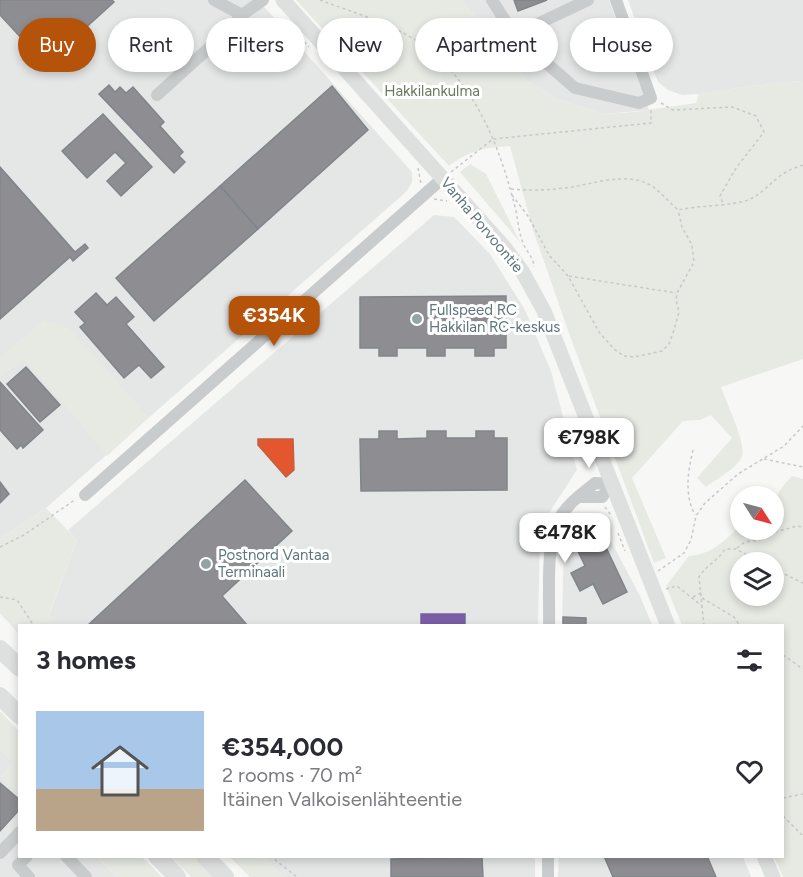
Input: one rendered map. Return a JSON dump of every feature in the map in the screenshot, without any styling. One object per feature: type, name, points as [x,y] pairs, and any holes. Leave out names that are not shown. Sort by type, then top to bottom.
[{"type":"highway","points":[[0,649],[18,666]]},
{"type":"highway","points":[[0,696],[18,714]]},
{"type":"highway","points":[[159,858],[177,877]]},
{"type":"highway","points":[[207,858],[225,877]]},
{"type":"main road","name":"Vanha Porvoontie","points":[[283,0],[505,248],[522,271],[544,311],[667,624]]},
{"type":"main road","points":[[765,858],[772,877]]},
{"type":"street","points":[[214,0],[242,15]]},
{"type":"street","points":[[157,94],[230,29],[242,15],[263,0]]},
{"type":"street","points":[[492,0],[503,18]]},
{"type":"street","points":[[550,18],[588,0]]},
{"type":"street","points":[[557,72],[575,88],[639,103],[651,98],[615,0]]},
{"type":"street","points":[[85,495],[443,178]]},
{"type":"street","points":[[549,624],[550,552],[559,518],[580,497],[602,497],[611,484]]},
{"type":"street","points":[[0,853],[18,834]]},
{"type":"street","points":[[25,858],[18,865],[29,877]]},
{"type":"street","points":[[67,858],[77,874]]},
{"type":"street","points":[[548,858],[548,877]]},
{"type":"path","points":[[320,0],[392,28],[424,45],[463,85],[493,139],[511,189],[523,242],[534,261],[534,267]]},
{"type":"path","points":[[305,43],[310,49]]},
{"type":"path","points":[[443,178],[493,139],[651,123],[651,98],[673,110],[732,107],[756,116],[764,132],[741,161],[720,195],[723,203]]},
{"type":"path","points":[[678,210],[698,205],[747,200],[759,195],[785,172],[803,165]]},
{"type":"path","points":[[418,167],[421,184],[427,192],[434,199],[450,202]]},
{"type":"path","points":[[511,189],[537,190],[592,182],[640,180],[652,186],[678,210],[682,226],[692,245],[694,262],[677,293],[676,300],[680,312],[669,344],[662,351],[634,357],[624,356],[614,349],[599,332],[568,276],[549,255],[528,216],[512,195]]},
{"type":"path","points":[[568,276],[677,293]]},
{"type":"path","points":[[648,577],[674,562],[684,553],[691,540],[696,516],[720,488],[738,474],[784,446],[803,426]]},
{"type":"path","points":[[693,450],[687,490],[696,516]]},
{"type":"path","points":[[763,459],[803,467]]},
{"type":"path","points":[[0,547],[24,535],[67,504],[85,495]]},
{"type":"path","points":[[736,549],[745,542],[759,540],[772,533],[797,526],[803,527]]},
{"type":"path","points":[[704,624],[699,577],[720,558],[725,549],[736,549],[742,552]]},
{"type":"path","points":[[784,574],[803,583]]},
{"type":"path","points":[[655,594],[677,586],[703,606]]},
{"type":"path","points":[[692,597],[701,593]]},
{"type":"path","points":[[0,597],[17,600],[33,624]]},
{"type":"path","points":[[702,598],[734,616],[739,624]]},
{"type":"path","points":[[784,656],[803,669]]},
{"type":"path","points":[[784,798],[803,794]]},
{"type":"path","points":[[784,817],[803,836]]},
{"type":"path","points":[[273,858],[297,877]]},
{"type":"shaded area","points":[[0,0],[258,0],[274,18],[206,18],[206,72],[305,72],[305,52],[317,66],[317,72],[322,72],[412,172],[412,182],[407,191],[46,508],[0,539]]},
{"type":"shaded area","points":[[460,0],[609,0],[616,18],[570,18],[570,72],[635,72],[649,110],[603,114],[556,99],[526,80],[521,72],[558,72],[558,18],[477,18]]},
{"type":"shaded area","points":[[628,0],[803,0],[803,81],[699,94],[682,95],[668,90],[658,82],[654,72],[673,72],[673,18],[635,18]]},
{"type":"shaded area","points":[[434,215],[454,217],[490,254],[525,310],[551,371],[577,470],[543,522],[540,534],[538,624],[55,624],[49,615],[77,540],[68,530]]},
{"type":"shaded area","points":[[589,519],[598,522],[605,530],[640,596],[652,624],[562,624],[564,539],[580,521]]},
{"type":"shaded area","points":[[0,750],[14,762],[1,776],[18,793],[18,858],[98,858],[117,877],[0,877]]},
{"type":"shaded area","points":[[263,858],[535,858],[535,877],[284,877]]},
{"type":"shaded area","points":[[559,858],[743,858],[751,877],[558,877]]},
{"type":"green space","name":"Hakkilankulma","points":[[296,0],[460,0],[477,18],[415,18],[415,72],[521,72],[526,80],[556,99],[603,114],[696,103],[699,94],[803,81],[803,359],[721,387],[741,441],[742,456],[732,469],[721,477],[706,487],[697,478],[732,438],[711,415],[700,420],[683,421],[632,478],[666,558],[654,563],[533,230],[510,146],[478,151],[449,166],[362,72],[403,72],[403,18],[317,18],[317,23]]},
{"type":"green space","points":[[470,164],[486,174],[520,242],[460,172]]},
{"type":"green space","points":[[44,320],[70,329],[149,417],[107,456],[24,360],[0,377],[0,357]]},
{"type":"green space","points":[[792,476],[803,479],[803,877],[783,877],[774,858],[784,858],[784,624],[682,624],[666,586],[689,556],[712,550],[730,535],[730,540],[784,540],[784,486]]},
{"type":"green space","points":[[46,508],[77,540],[49,614],[55,624],[18,624],[18,633],[0,613],[0,539]]},
{"type":"green space","points":[[0,711],[18,730],[18,793],[1,776],[14,762],[0,750]]},
{"type":"green space","points":[[98,858],[143,858],[162,877],[117,877]]},
{"type":"green space","points":[[172,858],[198,858],[217,877],[191,877]]},
{"type":"green space","points":[[231,858],[263,858],[284,877],[250,877]]},
{"type":"building: Shops","points":[[258,439],[293,439],[294,470],[286,477],[258,445]]},
{"type":"building: Offices","points":[[421,614],[465,614],[465,624],[421,624]]},
{"type":"building: Industry","points":[[0,0],[112,0],[114,2],[96,18],[18,18],[18,35],[0,15]]},
{"type":"building: Industry","points":[[514,0],[547,0],[518,11]]},
{"type":"building: Industry","points":[[109,85],[115,92],[120,87],[126,93],[133,87],[164,122],[160,126],[183,152],[179,156],[185,162],[174,173],[99,94]]},
{"type":"building: Industry","points":[[332,86],[368,130],[258,229],[220,186]]},
{"type":"building: Industry","points":[[103,114],[152,167],[121,196],[107,181],[126,163],[115,152],[87,178],[62,151]]},
{"type":"building: Industry","points":[[0,167],[75,252],[85,244],[88,248],[73,261],[70,257],[0,319]]},
{"type":"building: Industry","points":[[220,186],[258,229],[154,321],[116,278]]},
{"type":"building: Industry","points":[[96,293],[107,305],[116,297],[134,317],[126,324],[164,367],[151,378],[139,365],[124,378],[80,327],[85,323],[75,312]]},
{"type":"building: Industry","points":[[506,296],[506,348],[494,348],[494,356],[475,356],[475,348],[445,348],[445,356],[427,356],[427,348],[397,348],[397,356],[379,356],[379,348],[360,348],[360,297]]},
{"type":"building: Industry","points":[[26,367],[60,405],[40,422],[7,384]]},
{"type":"building: Industry","points":[[0,382],[43,430],[23,448],[21,445],[17,449],[0,430]]},
{"type":"building: Industry","points":[[379,431],[397,431],[397,439],[427,438],[427,431],[446,431],[446,438],[476,438],[476,431],[494,431],[494,438],[507,438],[507,490],[361,491],[360,439],[379,439]]},
{"type":"building: Industry","name":"Postnord Vantaa Terminaali","points":[[245,480],[292,531],[222,596],[246,624],[89,624]]},
{"type":"building: Industry","points":[[0,482],[9,494],[0,503]]},
{"type":"building: Industry","points":[[594,522],[627,592],[603,604],[593,584],[580,591],[571,573],[585,566],[570,534]]},
{"type":"building: Industry","points":[[563,617],[586,618],[586,624],[563,624]]},
{"type":"building: Industry","points":[[0,783],[18,798],[18,811],[0,831]]},
{"type":"building: Industry","points":[[482,858],[483,877],[391,877],[391,859]]},
{"type":"building: Industry","points":[[605,858],[708,858],[716,877],[613,877]]},
{"type":"place","name":"Fullspeed RC Hakkilan RC-keskus","points":[[417,319]]},
{"type":"place","name":"Postnord Vantaa Terminaali","points":[[206,564]]}]
